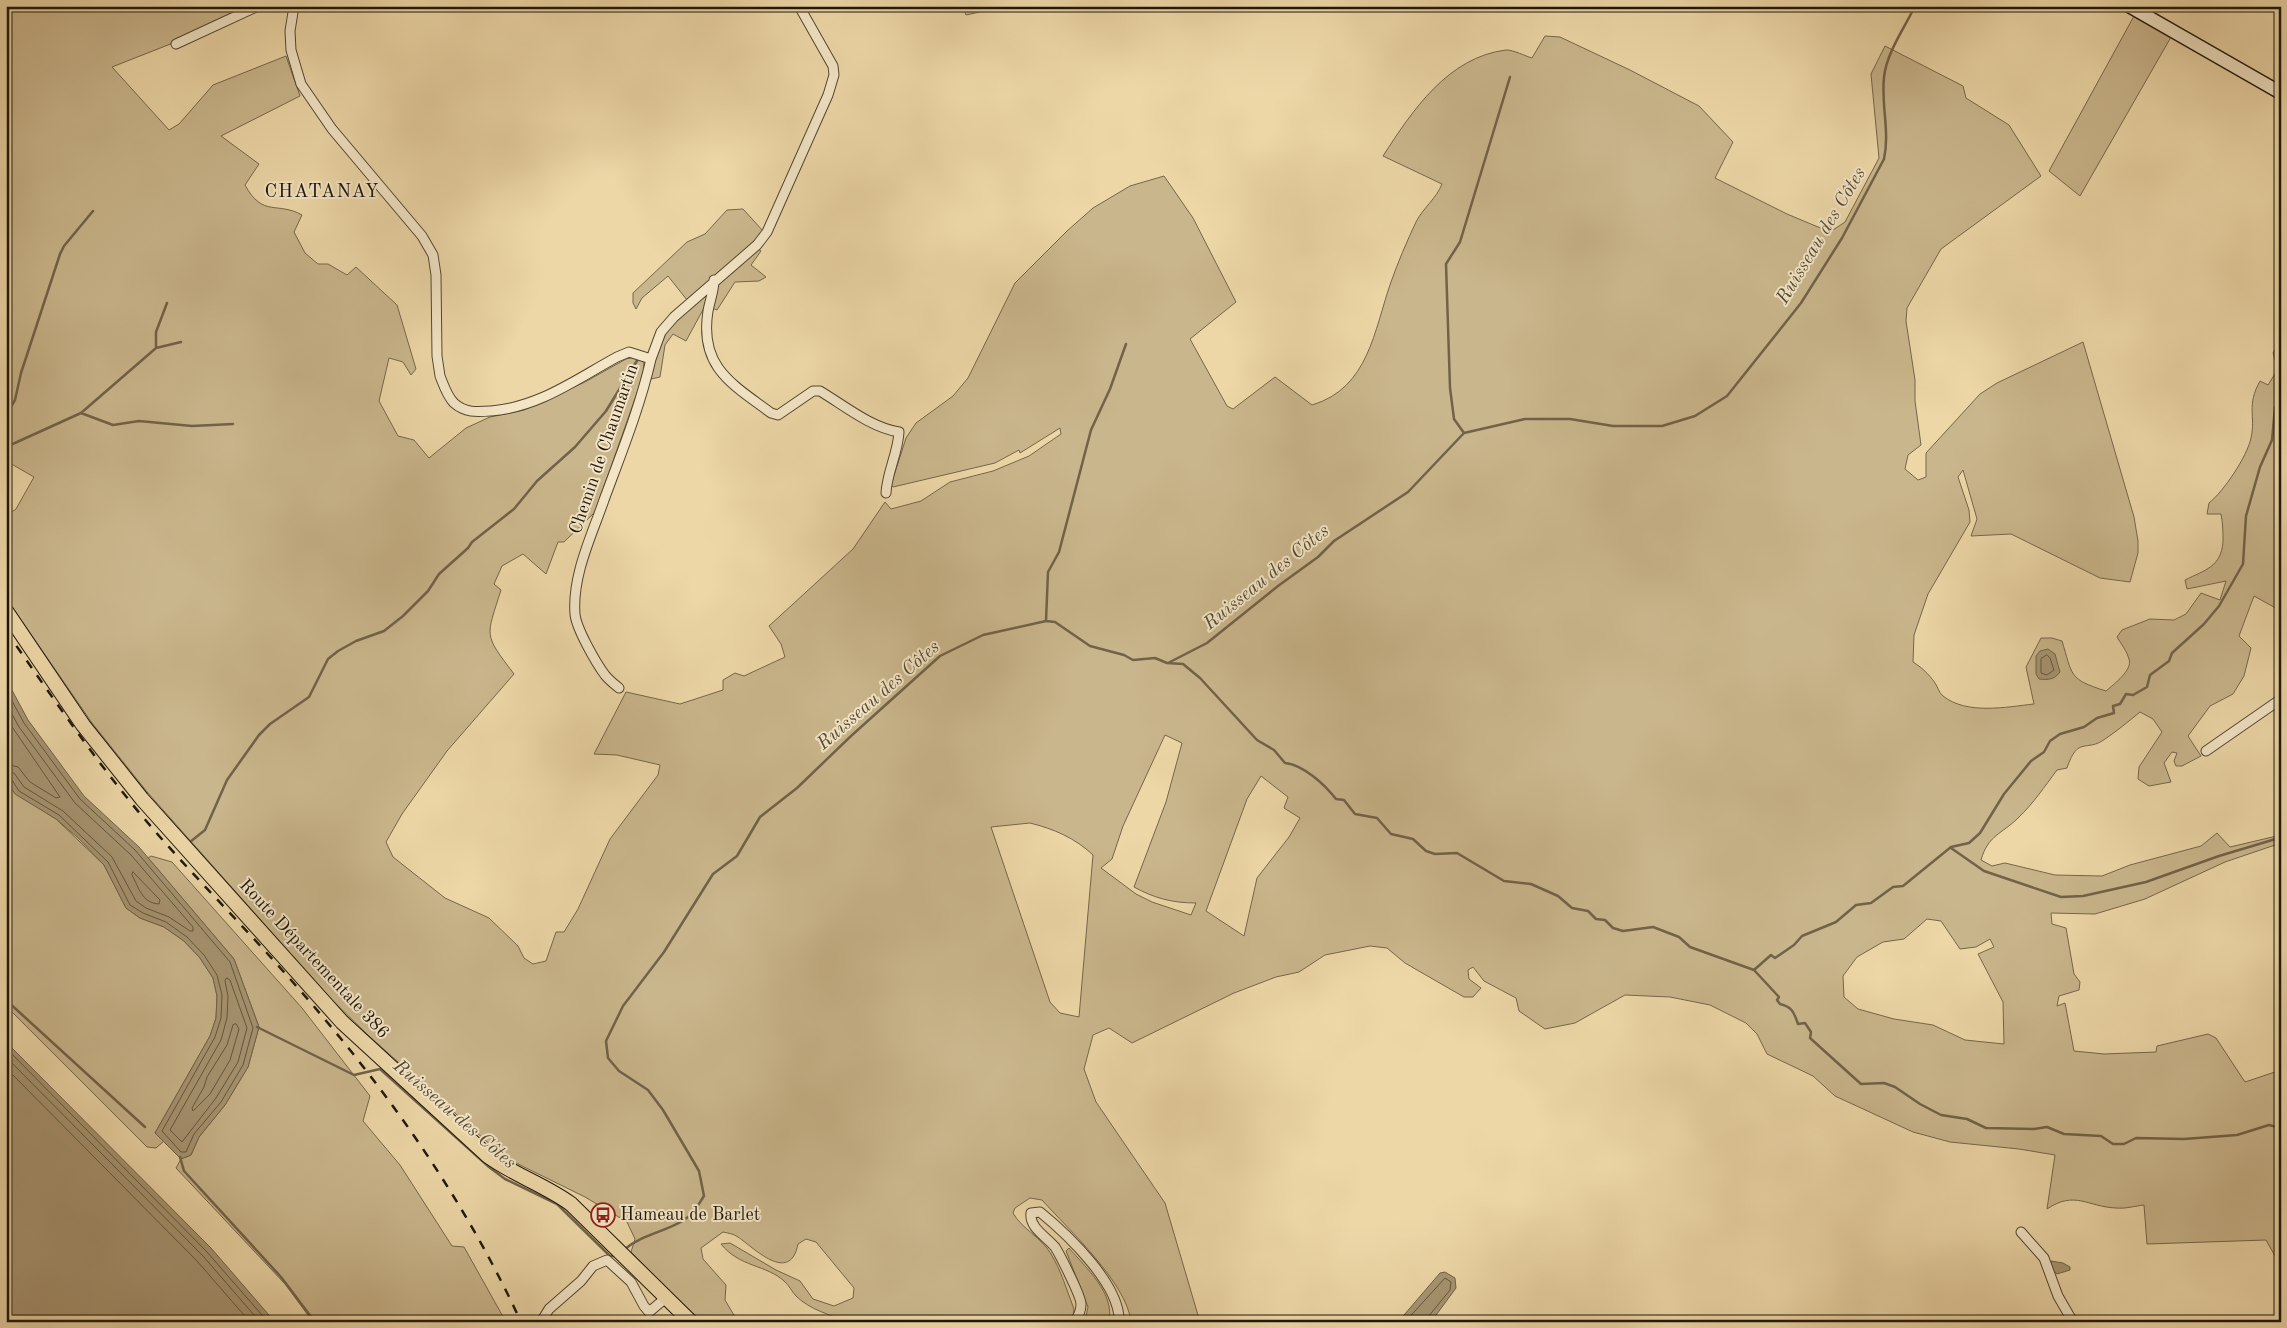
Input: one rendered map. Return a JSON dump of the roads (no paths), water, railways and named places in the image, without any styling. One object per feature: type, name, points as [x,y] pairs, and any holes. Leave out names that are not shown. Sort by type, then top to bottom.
[{"type":"main road","points":[[2129,6],[2281,93]]},
{"type":"main road","name":"Route Départementale 386","points":[[6,611],[83,725],[142,799],[342,1022],[488,1156],[505,1168],[557,1194],[571,1204],[691,1322]]},
{"type":"street","points":[[176,44],[258,6]]},
{"type":"street","name":"Chemin de Chaumartin","points":[[294,6],[290,31],[291,50],[301,84],[332,129],[422,236],[433,255],[439,369],[446,392],[455,404],[466,411],[477,412],[523,406],[552,394],[629,352],[651,359],[615,472],[578,576],[575,600],[575,616],[584,636],[603,673],[619,688]]},
{"type":"street","points":[[651,359],[661,332],[674,317],[714,280],[757,245],[767,232],[828,95],[834,75],[828,54],[799,6]]},
{"type":"street","points":[[714,280],[708,311],[708,336],[714,364],[725,378],[771,413],[778,415],[813,391],[820,391],[867,420],[887,430],[899,432],[898,446],[886,483],[886,493]]},
{"type":"street","points":[[2206,752],[2281,699]]},
{"type":"street","points":[[1074,1322],[1079,1316],[1081,1302],[1054,1247],[1034,1226],[1030,1218],[1031,1213],[1040,1212],[1061,1230],[1101,1274],[1120,1312],[1119,1322]]},
{"type":"street","points":[[2021,1232],[2044,1258],[2058,1296],[2073,1322]]},
{"type":"street","points":[[541,1322],[549,1309],[593,1266],[607,1260],[631,1282],[649,1312],[666,1297]]},
{"type":"water","points":[[2048,649],[2055,654],[2060,672],[2051,679],[2039,679],[2036,674],[2036,656],[2040,651]]},
{"type":"water","points":[[6,679],[28,720],[84,796],[139,847],[234,959],[259,1027],[248,1067],[225,1105],[199,1137],[191,1155],[181,1159],[155,1133],[210,1036],[216,1018],[217,996],[213,978],[200,958],[184,941],[164,927],[140,918],[126,908],[104,865],[77,837],[56,819],[15,794],[6,780]]},
{"type":"water","points":[[6,1042],[211,1248],[275,1322],[6,1322]]},
{"type":"water","points":[[2051,1261],[2063,1263],[2070,1267],[2070,1270],[2057,1274],[2051,1268]]},
{"type":"water","points":[[1445,1272],[1455,1278],[1456,1288],[1431,1322],[1398,1322],[1440,1273]]},
{"type":"waterway","name":"Ruisseau des Côtes","points":[[1168,663],[1207,643],[1278,586],[1318,557],[1334,541],[1408,492],[1464,433],[1525,419],[1570,419],[1613,426],[1662,426],[1695,416],[1727,396],[1801,303],[1842,238],[1884,159],[1886,149],[1884,77],[1892,50],[1915,6]]},
{"type":"waterway","points":[[1464,433],[1454,419],[1450,388],[1446,264],[1460,242],[1510,77]]},
{"type":"waterway","points":[[6,415],[15,400],[21,373],[60,254],[64,246],[93,211]]},
{"type":"waterway","points":[[156,347],[156,332],[167,303]]},
{"type":"waterway","points":[[81,413],[156,348],[181,342]]},
{"type":"waterway","points":[[1046,621],[1048,572],[1059,552],[1091,430],[1110,389],[1126,344]]},
{"type":"waterway","points":[[190,842],[205,830],[227,780],[259,735],[270,724],[309,697],[328,659],[356,641],[384,631],[403,616],[428,591],[439,574],[468,548],[472,542],[514,509],[537,481],[575,447],[606,411],[638,359]]},
{"type":"waterway","points":[[1754,970],[1771,955],[1775,958],[1794,945],[1802,936],[1836,922],[1856,905],[1871,903],[1893,887],[1903,886],[1951,847],[1969,843],[1980,833],[2004,794],[2031,761],[2044,752],[2050,741],[2060,734],[2084,727],[2097,718],[2114,713],[2113,706],[2120,704],[2126,694],[2133,695],[2147,687],[2150,675],[2169,661],[2172,653],[2204,624],[2219,606],[2243,564],[2246,516],[2260,467],[2272,440],[2275,407]]},
{"type":"waterway","points":[[6,447],[81,413],[113,425],[139,421],[192,426],[233,424]]},
{"type":"waterway","points":[[625,1249],[639,1240],[687,1218],[704,1196],[699,1171],[663,1110],[648,1090],[619,1071],[608,1058],[606,1041],[623,1006],[664,952],[713,874],[737,856],[760,817],[797,788],[851,736],[940,656],[983,635],[1046,621],[1055,622],[1090,646],[1124,655],[1133,660],[1155,658],[1167,663],[1183,664],[1200,678],[1257,740],[1274,750],[1285,763],[1314,776],[1336,799],[1344,800],[1355,814],[1377,818],[1391,834],[1413,839],[1426,851],[1435,854],[1457,853],[1504,881],[1531,884],[1558,896],[1572,908],[1588,911],[1596,919],[1605,920],[1613,928],[1623,931],[1653,927],[1679,937],[1690,947],[1754,970],[1779,997],[1777,1000],[1780,1004],[1792,1011],[1798,1024],[1805,1023],[1811,1032],[1810,1038],[1861,1084],[1884,1083],[1895,1087],[1920,1104],[1941,1115],[1967,1119],[1986,1128],[2034,1129],[2047,1127],[2064,1134],[2101,1136],[2113,1144],[2124,1144],[2136,1138],[2184,1139],[2237,1135],[2269,1125],[2281,1128]]},
{"type":"waterway","points":[[1951,848],[1984,871],[2061,897],[2083,896],[2146,882],[2219,856],[2279,838]]},
{"type":"waterway","points":[[6,1000],[145,1127]]},
{"type":"waterway","name":"Ruisseau des Côtes","points":[[257,1027],[354,1075],[380,1069],[489,1167],[505,1179],[557,1204],[610,1256],[617,1256]]},
{"type":"waterway","points":[[180,1157],[184,1171],[281,1277],[315,1322]]},
{"type":"railway","points":[[6,631],[89,748],[142,816],[325,1019],[389,1101],[419,1143],[474,1230],[521,1322]]},
{"type":"place","name":"Hameau de Barlet","points":[[603,1215]]},
{"type":"district","name":"CHATANAY","points":[[322,192]]}]
